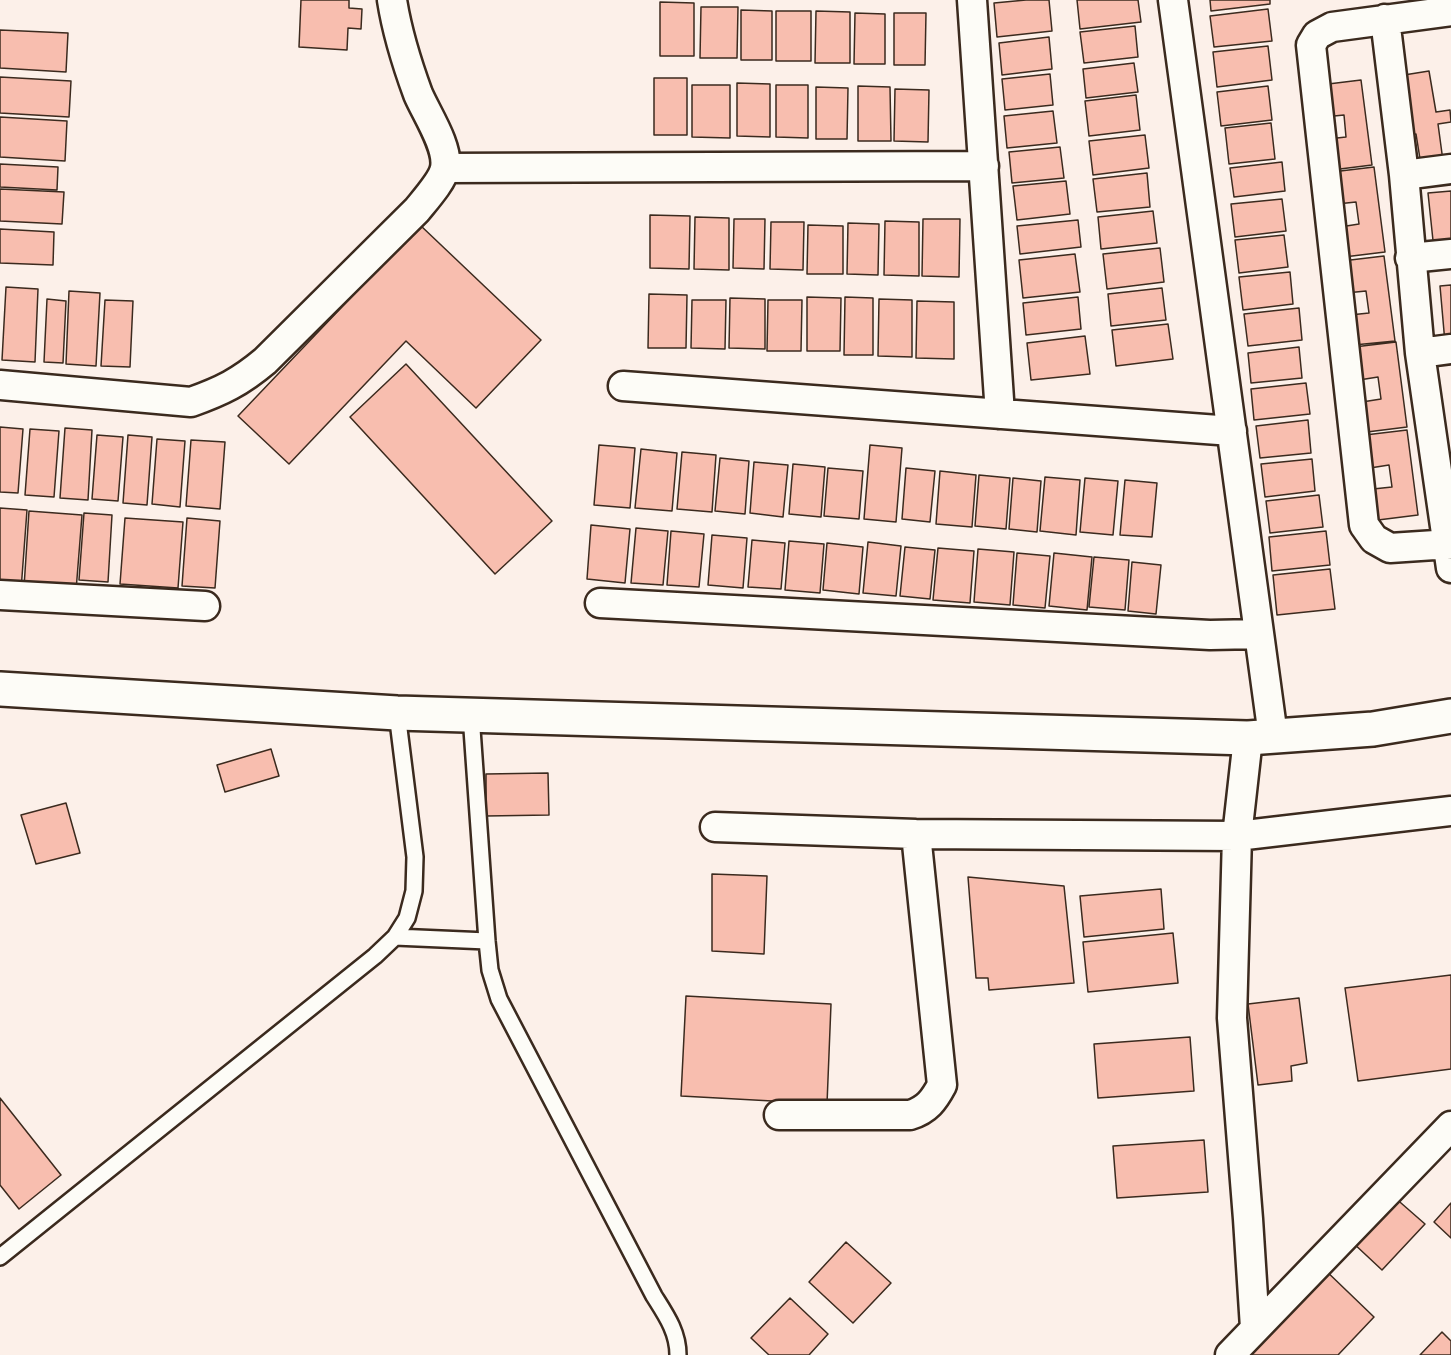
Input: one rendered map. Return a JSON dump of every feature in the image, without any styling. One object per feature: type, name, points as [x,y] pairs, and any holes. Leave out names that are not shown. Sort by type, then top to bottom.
[{"type":"street","points":[[0,385],[191,402],[215,394],[243,380],[265,361],[417,210],[433,190],[446,168],[444,153],[407,61],[392,0]]},
{"type":"street","points":[[972,0],[1000,414]]},
{"type":"street","points":[[1173,0],[1259,634],[1260,737],[1237,836],[1232,1018],[1255,1328]]},
{"type":"street","points":[[1384,19],[1404,175],[1420,353],[1442,443],[1450,552],[1390,548],[1374,539],[1365,525],[1311,45],[1317,35],[1332,27],[1384,19],[1451,11]]},
{"type":"street","points":[[446,168],[984,166]]},
{"type":"street","points":[[1404,175],[1451,169]]},
{"type":"street","points":[[1410,258],[1451,254]]},
{"type":"street","points":[[1420,353],[1451,349]]},
{"type":"street","points":[[622,386],[1232,432]]},
{"type":"street","points":[[0,595],[205,606]]},
{"type":"street","points":[[600,603],[1210,635],[1259,634]]},
{"type":"street","points":[[0,689],[397,713],[1260,737],[1372,729],[1451,716]]},
{"type":"street","points":[[715,827],[915,834],[1237,836],[1451,811]]},
{"type":"street","points":[[779,1115],[910,1115],[922,1111],[934,1099],[942,1085],[915,834]]},
{"type":"street","points":[[1230,1355],[1451,1126]]},
{"type":"lane","points":[[0,1257],[395,938],[407,918],[414,891],[415,858],[397,713]]},
{"type":"lane","points":[[471,715],[487,941],[490,970],[499,999],[672,1325],[678,1342],[678,1355]]},
{"type":"lane","points":[[395,938],[487,941]]},
{"type":"building","points":[[301,0],[349,0],[349,8],[362,9],[361,29],[348,28],[347,50],[299,47]]},
{"type":"building","points":[[1049,0],[1052,31],[997,37],[994,3]]},
{"type":"building","points":[[1077,0],[1138,0],[1141,22],[1080,29]]},
{"type":"building","points":[[1210,0],[1270,0],[1270,4],[1211,11]]},
{"type":"building","points":[[660,2],[694,3],[694,56],[660,56]]},
{"type":"building","points":[[701,7],[738,7],[737,58],[700,58]]},
{"type":"building","points":[[1268,9],[1272,41],[1214,47],[1210,16]]},
{"type":"building","points":[[741,10],[772,11],[772,60],[741,60]]},
{"type":"building","points":[[776,11],[811,11],[811,61],[776,61]]},
{"type":"building","points":[[816,11],[850,12],[850,63],[815,63]]},
{"type":"building","points":[[855,13],[885,14],[885,64],[854,64]]},
{"type":"building","points":[[894,13],[926,13],[925,65],[894,65]]},
{"type":"building","points":[[1135,26],[1138,57],[1084,63],[1080,32]]},
{"type":"building","points":[[0,30],[68,33],[66,72],[0,68]]},
{"type":"building","points":[[1049,37],[1052,69],[1002,75],[999,43]]},
{"type":"building","points":[[1268,46],[1272,80],[1217,87],[1213,52]]},
{"type":"building","points":[[1134,63],[1138,92],[1086,98],[1083,69]]},
{"type":"building","points":[[1429,71],[1436,112],[1450,110],[1451,122],[1438,124],[1443,161],[1421,165],[1416,134],[1404,136],[1404,75]]},
{"type":"building","points":[[1050,74],[1053,105],[1005,110],[1002,79]]},
{"type":"building","points":[[0,77],[71,81],[69,117],[0,113]]},
{"type":"building","points":[[654,78],[687,78],[687,135],[654,135]]},
{"type":"building","points":[[1361,80],[1372,165],[1332,170],[1328,139],[1346,137],[1344,115],[1324,117],[1320,85]]},
{"type":"building","points":[[737,83],[770,84],[770,137],[737,136]]},
{"type":"building","points":[[692,85],[730,85],[730,138],[692,137]]},
{"type":"building","points":[[776,85],[808,85],[808,138],[776,137]]},
{"type":"building","points":[[858,86],[890,87],[891,141],[858,141]]},
{"type":"building","points":[[1268,86],[1272,120],[1221,126],[1217,92]]},
{"type":"building","points":[[816,87],[848,88],[847,139],[816,139]]},
{"type":"building","points":[[895,89],[929,90],[928,142],[894,141]]},
{"type":"building","points":[[1136,95],[1140,130],[1089,136],[1085,101]]},
{"type":"building","points":[[1053,111],[1057,143],[1007,148],[1004,116]]},
{"type":"building","points":[[0,117],[67,121],[65,161],[0,157]]},
{"type":"building","points":[[1271,123],[1275,159],[1229,164],[1225,128]]},
{"type":"building","points":[[1145,135],[1149,168],[1093,175],[1089,141]]},
{"type":"building","points":[[1060,147],[1064,178],[1012,183],[1009,152]]},
{"type":"building","points":[[1282,162],[1285,191],[1234,197],[1230,168]]},
{"type":"building","points":[[0,164],[58,167],[57,190],[0,187]]},
{"type":"building","points":[[1374,167],[1385,252],[1344,257],[1340,227],[1359,224],[1356,202],[1337,204],[1332,172]]},
{"type":"building","points":[[1147,173],[1150,207],[1097,212],[1093,179]]},
{"type":"building","points":[[1066,181],[1070,214],[1017,220],[1013,186]]},
{"type":"building","points":[[0,189],[64,192],[62,224],[0,221]]},
{"type":"building","points":[[1451,191],[1451,249],[1434,250],[1428,193]]},
{"type":"building","points":[[1282,199],[1286,231],[1235,237],[1231,204]]},
{"type":"building","points":[[1153,211],[1157,243],[1101,249],[1098,217]]},
{"type":"building","points":[[650,215],[690,216],[689,269],[650,268]]},
{"type":"building","points":[[695,217],[729,218],[729,270],[694,269]]},
{"type":"building","points":[[734,219],[765,219],[764,269],[733,268]]},
{"type":"building","points":[[923,219],[960,219],[959,277],[922,276]]},
{"type":"building","points":[[1078,220],[1081,247],[1020,254],[1017,226]]},
{"type":"building","points":[[885,221],[919,222],[919,276],[884,275]]},
{"type":"building","points":[[771,222],[804,222],[803,270],[770,269]]},
{"type":"building","points":[[848,223],[879,224],[878,275],[847,274]]},
{"type":"building","points":[[420,225],[541,340],[476,408],[406,341],[289,464],[238,416]]},
{"type":"building","points":[[808,225],[843,226],[843,274],[807,274]]},
{"type":"building","points":[[0,229],[54,232],[53,265],[0,263]]},
{"type":"building","points":[[1284,235],[1288,267],[1239,273],[1235,240]]},
{"type":"building","points":[[1160,248],[1164,282],[1107,289],[1103,254]]},
{"type":"building","points":[[1075,254],[1080,292],[1023,298],[1019,260]]},
{"type":"building","points":[[1384,256],[1395,341],[1354,345],[1350,315],[1369,313],[1366,291],[1346,293],[1342,261]]},
{"type":"building","points":[[1290,272],[1293,304],[1243,310],[1239,277]]},
{"type":"building","points":[[1451,285],[1451,343],[1445,343],[1440,286]]},
{"type":"building","points":[[6,287],[38,289],[35,362],[2,360]]},
{"type":"building","points":[[1162,288],[1166,320],[1111,326],[1108,294]]},
{"type":"building","points":[[69,291],[100,293],[96,366],[66,364]]},
{"type":"building","points":[[649,294],[687,295],[686,348],[648,348]]},
{"type":"building","points":[[807,297],[841,298],[840,351],[807,351]]},
{"type":"building","points":[[845,297],[873,298],[873,355],[844,355]]},
{"type":"building","points":[[1078,297],[1081,329],[1026,335],[1023,303]]},
{"type":"building","points":[[730,298],[765,299],[765,349],[729,348]]},
{"type":"building","points":[[47,299],[66,301],[63,363],[44,362]]},
{"type":"building","points":[[879,299],[912,300],[912,357],[878,356]]},
{"type":"building","points":[[105,300],[133,301],[130,367],[101,366]]},
{"type":"building","points":[[692,300],[726,300],[725,349],[691,348]]},
{"type":"building","points":[[768,300],[802,300],[801,351],[767,351]]},
{"type":"building","points":[[917,301],[954,302],[954,359],[916,358]]},
{"type":"building","points":[[1299,308],[1302,340],[1248,346],[1244,314]]},
{"type":"building","points":[[1168,324],[1173,359],[1116,366],[1112,330]]},
{"type":"building","points":[[1085,336],[1090,374],[1031,380],[1027,343]]},
{"type":"building","points":[[1396,342],[1407,427],[1367,432],[1362,402],[1381,399],[1378,377],[1359,380],[1354,347]]},
{"type":"building","points":[[1299,347],[1302,378],[1251,383],[1248,353]]},
{"type":"building","points":[[406,364],[552,521],[495,574],[350,417]]},
{"type":"building","points":[[1306,383],[1310,414],[1254,420],[1251,389]]},
{"type":"building","points":[[1308,420],[1311,453],[1260,458],[1256,426]]},
{"type":"building","points":[[0,427],[23,429],[18,493],[0,492]]},
{"type":"building","points":[[65,428],[92,430],[88,500],[60,498]]},
{"type":"building","points":[[30,429],[59,431],[54,497],[25,495]]},
{"type":"building","points":[[1407,430],[1418,515],[1378,520],[1373,489],[1392,487],[1389,465],[1370,468],[1365,435]]},
{"type":"building","points":[[97,435],[123,437],[118,501],[92,499]]},
{"type":"building","points":[[128,435],[152,437],[147,505],[123,503]]},
{"type":"building","points":[[157,439],[185,441],[180,507],[152,504]]},
{"type":"building","points":[[191,440],[225,442],[220,509],[186,506]]},
{"type":"building","points":[[599,445],[635,448],[630,508],[594,505]]},
{"type":"building","points":[[870,445],[902,448],[896,522],[864,519]]},
{"type":"building","points":[[641,449],[677,453],[672,511],[635,508]]},
{"type":"building","points":[[682,452],[716,455],[712,512],[677,509]]},
{"type":"building","points":[[720,458],[749,461],[745,514],[715,511]]},
{"type":"building","points":[[1312,459],[1315,491],[1265,497],[1261,464]]},
{"type":"building","points":[[754,462],[788,465],[783,517],[750,513]]},
{"type":"building","points":[[793,464],[825,467],[821,517],[789,514]]},
{"type":"building","points":[[828,468],[863,471],[859,519],[824,516]]},
{"type":"building","points":[[906,468],[935,471],[930,522],[902,519]]},
{"type":"building","points":[[940,471],[976,475],[972,527],[936,524]]},
{"type":"building","points":[[979,475],[1010,478],[1006,529],[975,526]]},
{"type":"building","points":[[1045,477],[1080,480],[1076,535],[1040,531]]},
{"type":"building","points":[[1013,478],[1041,481],[1037,532],[1009,529]]},
{"type":"building","points":[[1085,478],[1118,481],[1113,535],[1080,532]]},
{"type":"building","points":[[1125,480],[1157,483],[1152,537],[1120,535]]},
{"type":"building","points":[[1319,495],[1323,527],[1270,533],[1266,501]]},
{"type":"building","points":[[0,508],[27,510],[21,590],[0,589]]},
{"type":"building","points":[[29,511],[82,515],[76,591],[24,587]]},
{"type":"building","points":[[84,513],[112,515],[108,582],[79,580]]},
{"type":"building","points":[[125,518],[183,522],[178,588],[120,584]]},
{"type":"building","points":[[187,518],[220,521],[215,588],[182,586]]},
{"type":"building","points":[[591,525],[630,529],[625,583],[587,579]]},
{"type":"building","points":[[636,528],[668,531],[663,585],[631,583]]},
{"type":"building","points":[[671,531],[704,534],[699,587],[667,585]]},
{"type":"building","points":[[1326,531],[1330,565],[1272,571],[1269,537]]},
{"type":"building","points":[[712,535],[747,538],[743,588],[708,585]]},
{"type":"building","points":[[752,540],[785,543],[781,589],[748,587]]},
{"type":"building","points":[[789,541],[824,544],[820,593],[785,590]]},
{"type":"building","points":[[868,542],[901,546],[896,596],[863,593]]},
{"type":"building","points":[[827,543],[863,547],[859,594],[823,590]]},
{"type":"building","points":[[905,547],[935,550],[930,599],[900,596]]},
{"type":"building","points":[[938,548],[974,551],[970,603],[933,600]]},
{"type":"building","points":[[978,549],[1014,552],[1010,605],[974,602]]},
{"type":"building","points":[[1017,553],[1050,556],[1045,608],[1013,605]]},
{"type":"building","points":[[1054,553],[1092,557],[1087,610],[1049,606]]},
{"type":"building","points":[[1094,557],[1129,560],[1125,610],[1089,607]]},
{"type":"building","points":[[1132,562],[1161,565],[1156,614],[1128,611]]},
{"type":"building","points":[[1330,569],[1335,609],[1277,615],[1273,575]]},
{"type":"building","points":[[271,749],[279,776],[225,792],[217,765]]},
{"type":"building","points":[[548,773],[549,815],[486,816],[486,774]]},
{"type":"building","points":[[66,803],[80,853],[36,864],[21,815]]},
{"type":"building","points":[[712,874],[767,876],[764,954],[712,951]]},
{"type":"building","points":[[968,877],[1064,886],[1074,983],[989,990],[988,978],[976,978]]},
{"type":"building","points":[[1161,889],[1164,929],[1084,937],[1080,896]]},
{"type":"building","points":[[1173,933],[1178,983],[1088,992],[1083,942]]},
{"type":"building","points":[[1451,975],[1451,1069],[1358,1081],[1345,988]]},
{"type":"building","points":[[686,996],[831,1004],[827,1104],[681,1096]]},
{"type":"building","points":[[1299,998],[1307,1063],[1291,1066],[1292,1081],[1258,1085],[1248,1004]]},
{"type":"building","points":[[1190,1037],[1194,1091],[1098,1098],[1094,1044]]},
{"type":"building","points":[[0,1098],[61,1175],[19,1209],[0,1185]]},
{"type":"building","points":[[1204,1140],[1208,1192],[1117,1198],[1113,1146]]},
{"type":"building","points":[[1393,1196],[1425,1224],[1382,1270],[1351,1241]]},
{"type":"building","points":[[1451,1203],[1451,1238],[1434,1222]]},
{"type":"building","points":[[846,1242],[891,1283],[853,1323],[809,1282]]},
{"type":"building","points":[[1321,1266],[1374,1317],[1338,1355],[1238,1355]]},
{"type":"building","points":[[790,1298],[828,1334],[809,1355],[769,1355],[751,1338]]},
{"type":"building","points":[[1442,1332],[1451,1341],[1451,1355],[1420,1355]]}]
